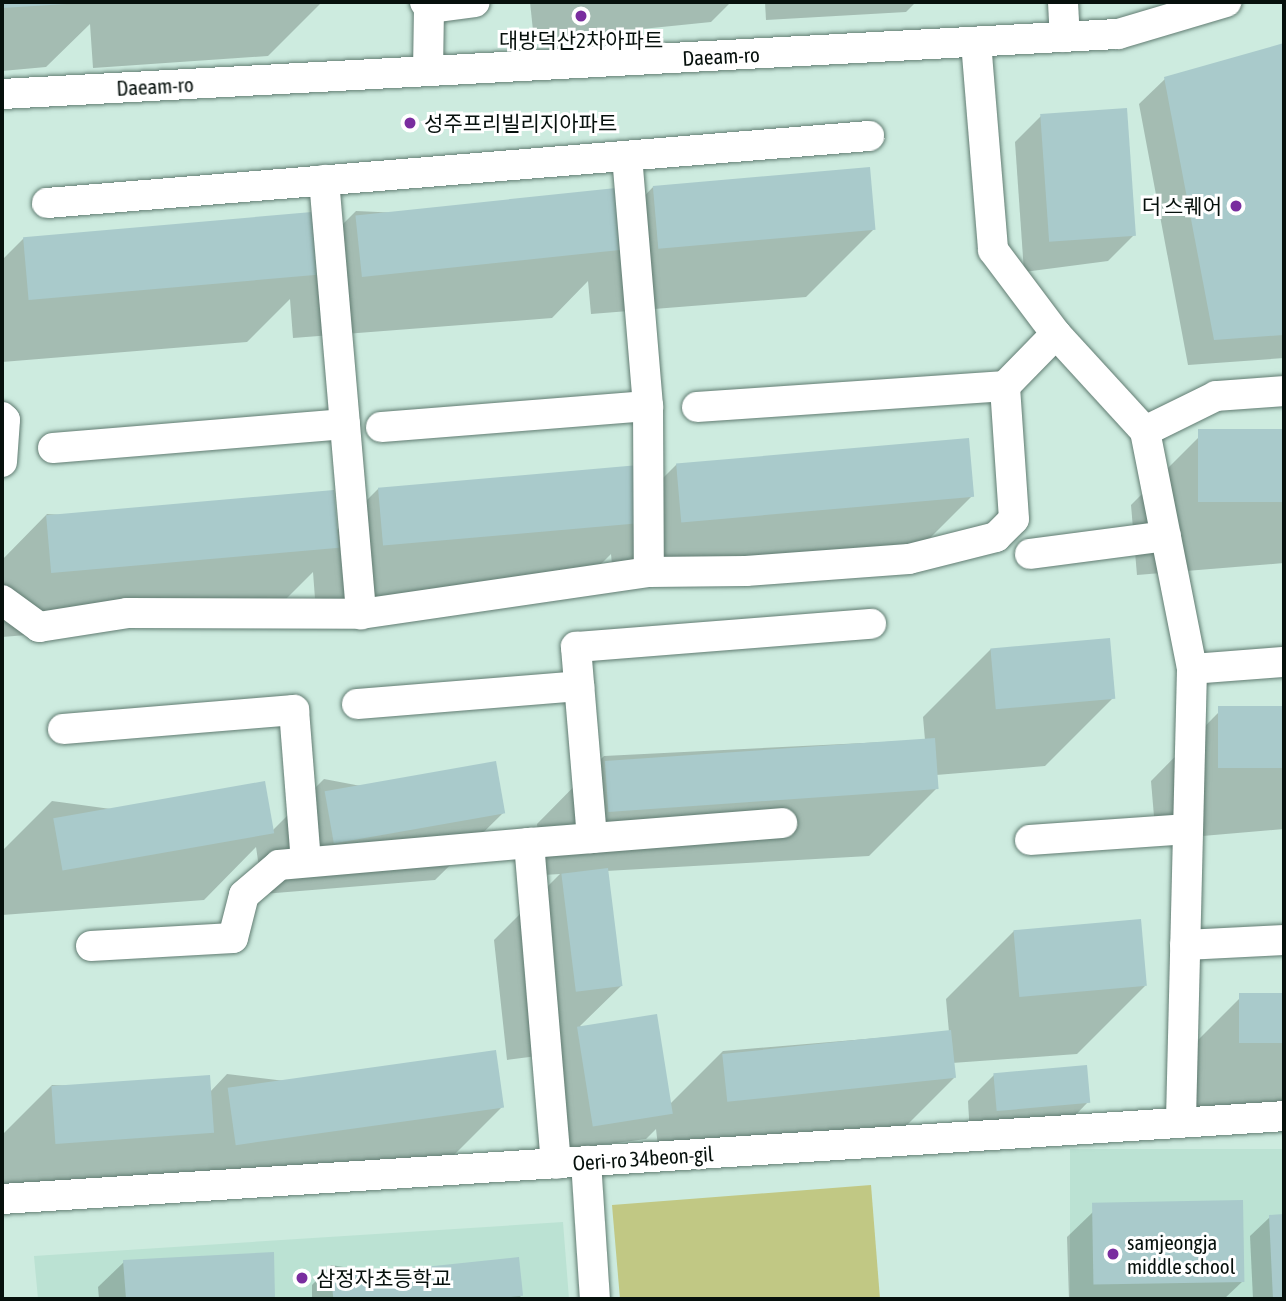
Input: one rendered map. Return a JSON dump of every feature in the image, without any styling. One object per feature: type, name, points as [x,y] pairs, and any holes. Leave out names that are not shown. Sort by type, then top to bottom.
[{"type":"street","points":[[428,71],[427,5],[475,2]]},
{"type":"street","points":[[1063,2],[1065,37]]},
{"type":"street","name":"Daeam-ro","points":[[2,94],[1118,34],[1226,2]]},
{"type":"street","points":[[976,42],[993,250],[1056,334],[1145,431],[1192,668],[1181,1123]]},
{"type":"street","points":[[47,203],[869,136]]},
{"type":"street","points":[[627,156],[648,405],[649,572]]},
{"type":"street","points":[[324,180],[361,614]]},
{"type":"street","points":[[697,407],[1005,386],[1056,334]]},
{"type":"street","points":[[2,600],[39,627],[127,613],[361,614],[649,572],[746,571],[909,559],[996,537],[1014,519],[1005,386]]},
{"type":"street","points":[[1145,431],[1216,396],[1284,391]]},
{"type":"street","points":[[381,427],[648,405]]},
{"type":"street","points":[[2,417],[5,420],[2,462]]},
{"type":"street","points":[[53,448],[345,424]]},
{"type":"street","points":[[1030,554],[1166,536]]},
{"type":"street","points":[[592,838],[576,647],[871,624]]},
{"type":"street","points":[[1192,668],[1284,662]]},
{"type":"street","points":[[357,704],[579,686]]},
{"type":"street","points":[[63,729],[294,710],[306,862]]},
{"type":"street","points":[[91,946],[233,938],[244,895],[279,865],[782,823]]},
{"type":"street","points":[[1030,840],[1188,829]]},
{"type":"street","points":[[529,844],[555,1164]]},
{"type":"street","points":[[1185,945],[1284,940]]},
{"type":"street","name":"Oeri-ro 34beon-gil","points":[[2,1199],[1284,1116]]},
{"type":"street","points":[[586,1161],[595,1299]]},
{"type":"shaded area","points":[[1070,1149],[1284,1149],[1284,1299],[1070,1299]]},
{"type":"shaded area","name":"삼정자초등학교","points":[[563,1222],[569,1299],[38,1299],[34,1256]]},
{"type":"green space","points":[[871,1185],[880,1299],[620,1299],[612,1205]]},
{"type":"building","points":[[2,2],[67,2],[67,4],[2,8]]},
{"type":"building","name":"더 스퀘어","points":[[1284,43],[1284,335],[1214,340],[1164,77]]},
{"type":"building","points":[[1127,108],[1136,236],[1049,242],[1040,114]]},
{"type":"building","points":[[870,167],[875,230],[658,249],[653,186]]},
{"type":"building","points":[[616,188],[622,250],[362,277],[355,215]]},
{"type":"building","points":[[312,212],[317,275],[29,300],[23,237]]},
{"type":"building","points":[[1198,429],[1284,429],[1284,502],[1198,502]]},
{"type":"building","points":[[969,438],[974,497],[681,522],[676,464]]},
{"type":"building","points":[[639,465],[644,523],[383,546],[378,488]]},
{"type":"building","points":[[334,490],[339,548],[51,573],[46,515]]},
{"type":"building","points":[[1110,638],[1115,699],[996,709],[990,648]]},
{"type":"building","points":[[1218,706],[1284,706],[1284,768],[1218,768]]},
{"type":"building","points":[[935,738],[939,789],[608,812],[605,761]]},
{"type":"building","points":[[496,761],[505,813],[334,843],[325,791]]},
{"type":"building","points":[[265,781],[274,833],[62,871],[53,818]]},
{"type":"building","points":[[608,868],[623,986],[576,992],[561,874]]},
{"type":"building","points":[[1141,919],[1147,986],[1019,997],[1013,930]]},
{"type":"building","points":[[1239,993],[1284,993],[1284,1043],[1239,1043]]},
{"type":"building","points":[[657,1014],[673,1114],[593,1126],[577,1027]]},
{"type":"building","points":[[951,1030],[956,1078],[727,1102],[722,1054]]},
{"type":"building","points":[[496,1050],[504,1107],[236,1145],[228,1088]]},
{"type":"building","points":[[1087,1065],[1090,1103],[997,1111],[993,1073]]},
{"type":"building","points":[[210,1075],[214,1133],[55,1144],[51,1086]]},
{"type":"building","points":[[1243,1200],[1244,1282],[1093,1285],[1092,1203]]},
{"type":"building","points":[[1284,1214],[1284,1299],[1273,1299],[1269,1215]]},
{"type":"building","points":[[274,1252],[275,1299],[126,1299],[123,1260]]},
{"type":"building","name":"삼정자초등학교","points":[[519,1257],[523,1296],[493,1299],[333,1299],[331,1277]]},
{"type":"place","name":"대방덕산2차아파트","points":[[581,16]]},
{"type":"place","name":"성주프리빌리지아파트","points":[[410,123]]},
{"type":"place","name":"더 스퀘어","points":[[1236,206]]},
{"type":"place","name":"samjeongja middle school","points":[[1113,1254]]},
{"type":"place","name":"삼정자초등학교","points":[[302,1278]]}]
